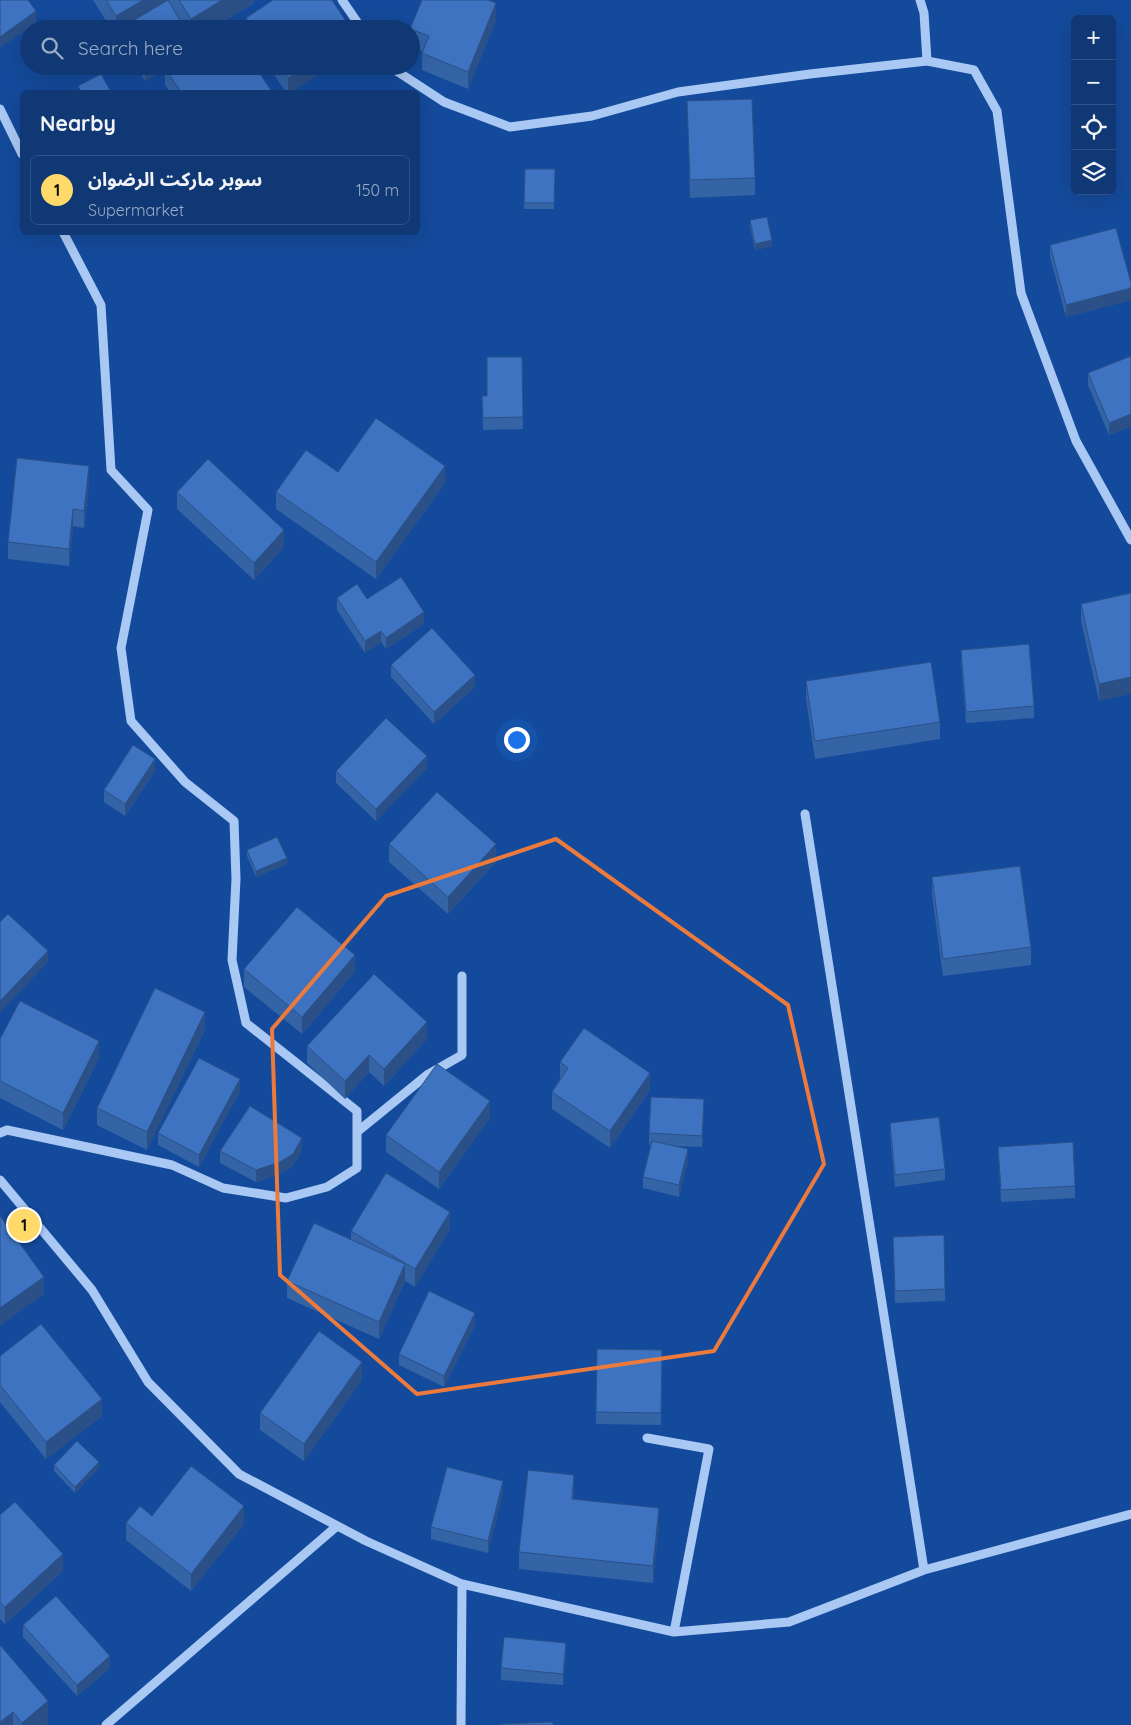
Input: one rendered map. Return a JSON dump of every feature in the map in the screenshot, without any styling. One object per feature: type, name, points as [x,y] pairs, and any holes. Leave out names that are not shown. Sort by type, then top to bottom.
[{"type":"street","points":[[342,0],[356,20]]},
{"type":"street","points":[[920,0],[924,13],[927,61]]},
{"type":"street","points":[[403,75],[444,102],[510,127],[592,116],[678,92],[810,74],[927,61],[974,70],[997,111],[1021,293],[1076,441],[1131,540]]},
{"type":"street","points":[[0,109],[20,150]]},
{"type":"street","points":[[0,1133],[7,1130],[172,1165],[223,1188],[286,1198],[327,1187],[357,1168],[357,1111],[246,1023],[232,960],[236,879],[234,821],[185,782],[131,721],[121,648],[148,510],[111,470],[101,305],[65,235]]},
{"type":"street","points":[[805,814],[924,1570]]},
{"type":"street","points":[[357,1132],[427,1075],[462,1056],[462,976]]},
{"type":"street","points":[[0,1180],[92,1290],[148,1382],[239,1474],[337,1526],[462,1584],[674,1632],[789,1622],[924,1570],[1131,1514]]},
{"type":"street","points":[[647,1438],[709,1449],[674,1632]]},
{"type":"street","points":[[106,1725],[337,1526]]},
{"type":"street","points":[[461,1725],[462,1584]]},
{"type":"highlighted area","points":[[556,839],[788,1005],[824,1164],[714,1351],[417,1394],[280,1275],[272,1029],[386,896]]},
{"type":"building","points":[[0,0],[28,0],[36,11],[24,20],[20,20],[20,23],[0,37]]},
{"type":"building","points":[[106,0],[143,0],[116,16]]},
{"type":"building","points":[[168,0],[180,20],[134,20]]},
{"type":"building","points":[[179,0],[222,0],[191,19]]},
{"type":"building","points":[[273,0],[332,0],[345,20],[247,20],[246,18]]},
{"type":"building","points":[[422,0],[488,0],[496,3],[468,72],[422,53],[429,36],[420,33],[420,20],[414,20]]},
{"type":"building","points":[[102,75],[110,90],[80,90],[78,86]]},
{"type":"building","points":[[170,75],[261,75],[271,90],[180,90]]},
{"type":"building","points":[[752,99],[755,178],[690,180],[687,101]]},
{"type":"building","points":[[525,169],[555,169],[554,203],[524,203]]},
{"type":"building","points":[[767,217],[772,240],[755,244],[750,220]]},
{"type":"building","points":[[1116,228],[1131,288],[1066,305],[1050,245]]},
{"type":"building","points":[[1131,356],[1131,414],[1109,423],[1088,373]]},
{"type":"building","points":[[487,357],[522,357],[523,417],[483,418],[482,396],[487,396]]},
{"type":"building","points":[[376,418],[445,466],[376,562],[276,492],[306,450],[338,472]]},
{"type":"building","points":[[17,458],[89,466],[84,511],[73,509],[69,549],[8,542]]},
{"type":"building","points":[[208,459],[284,530],[254,563],[177,492]]},
{"type":"building","points":[[401,577],[424,612],[386,638],[381,631],[365,641],[337,598],[357,584],[367,599]]},
{"type":"building","points":[[1131,593],[1131,677],[1099,684],[1081,604]]},
{"type":"building","points":[[432,628],[475,675],[434,712],[391,665]]},
{"type":"building","points":[[1029,644],[1034,706],[966,712],[961,650]]},
{"type":"building","points":[[931,662],[940,722],[815,741],[806,681]]},
{"type":"building","points":[[386,718],[427,756],[376,809],[336,771]]},
{"type":"building","points":[[133,745],[155,759],[125,804],[104,790]]},
{"type":"building","points":[[437,792],[496,844],[448,897],[389,844]]},
{"type":"building","points":[[277,837],[287,858],[256,871],[247,850]]},
{"type":"building","points":[[1020,866],[1031,947],[943,959],[932,877]]},
{"type":"building","points":[[297,907],[355,955],[302,1017],[244,969]]},
{"type":"building","points":[[8,914],[48,951],[0,1001],[0,922]]},
{"type":"building","points":[[374,974],[427,1022],[384,1069],[369,1055],[345,1081],[307,1046]]},
{"type":"building","points":[[155,988],[205,1012],[147,1132],[97,1108]]},
{"type":"building","points":[[20,1001],[99,1041],[63,1113],[0,1081],[0,1039]]},
{"type":"building","points":[[584,1028],[650,1073],[610,1131],[552,1092],[568,1068],[560,1062]]},
{"type":"building","points":[[199,1058],[240,1079],[199,1155],[158,1133]]},
{"type":"building","points":[[437,1064],[490,1101],[439,1172],[386,1135]]},
{"type":"building","points":[[651,1097],[704,1099],[702,1136],[649,1133]]},
{"type":"building","points":[[250,1106],[302,1138],[293,1154],[280,1162],[256,1170],[220,1151]]},
{"type":"building","points":[[939,1117],[945,1169],[895,1175],[890,1123]]},
{"type":"building","points":[[652,1141],[688,1149],[679,1185],[643,1177]]},
{"type":"building","points":[[1073,1142],[1075,1186],[1001,1190],[998,1147]]},
{"type":"building","points":[[386,1173],[450,1212],[415,1269],[351,1231]]},
{"type":"building","points":[[0,1216],[44,1277],[0,1308]]},
{"type":"building","points":[[314,1223],[405,1264],[379,1322],[287,1281]]},
{"type":"building","points":[[944,1235],[945,1289],[895,1291],[893,1237]]},
{"type":"building","points":[[429,1291],[475,1313],[444,1376],[399,1354]]},
{"type":"building","points":[[41,1324],[102,1399],[46,1442],[0,1385],[0,1356]]},
{"type":"building","points":[[319,1331],[362,1362],[304,1444],[260,1413]]},
{"type":"building","points":[[597,1349],[662,1350],[661,1413],[596,1412]]},
{"type":"building","points":[[77,1441],[99,1462],[75,1487],[54,1465]]},
{"type":"building","points":[[191,1466],[244,1506],[191,1574],[126,1523],[140,1506],[152,1516]]},
{"type":"building","points":[[447,1467],[503,1481],[488,1541],[431,1527]]},
{"type":"building","points":[[528,1470],[574,1475],[572,1499],[659,1508],[653,1566],[519,1552]]},
{"type":"building","points":[[15,1502],[63,1554],[5,1607],[0,1602],[0,1515]]},
{"type":"building","points":[[56,1596],[110,1656],[77,1685],[23,1625]]},
{"type":"building","points":[[504,1637],[566,1643],[563,1674],[501,1668]]},
{"type":"building","points":[[0,1645],[48,1701],[22,1723],[13,1712],[0,1722]]},
{"type":"building","points":[[553,1722],[553,1725],[501,1725],[501,1724]]},
{"type":"place","name":"سوبر ماركت الرضوان","points":[[24,1225]]}]
